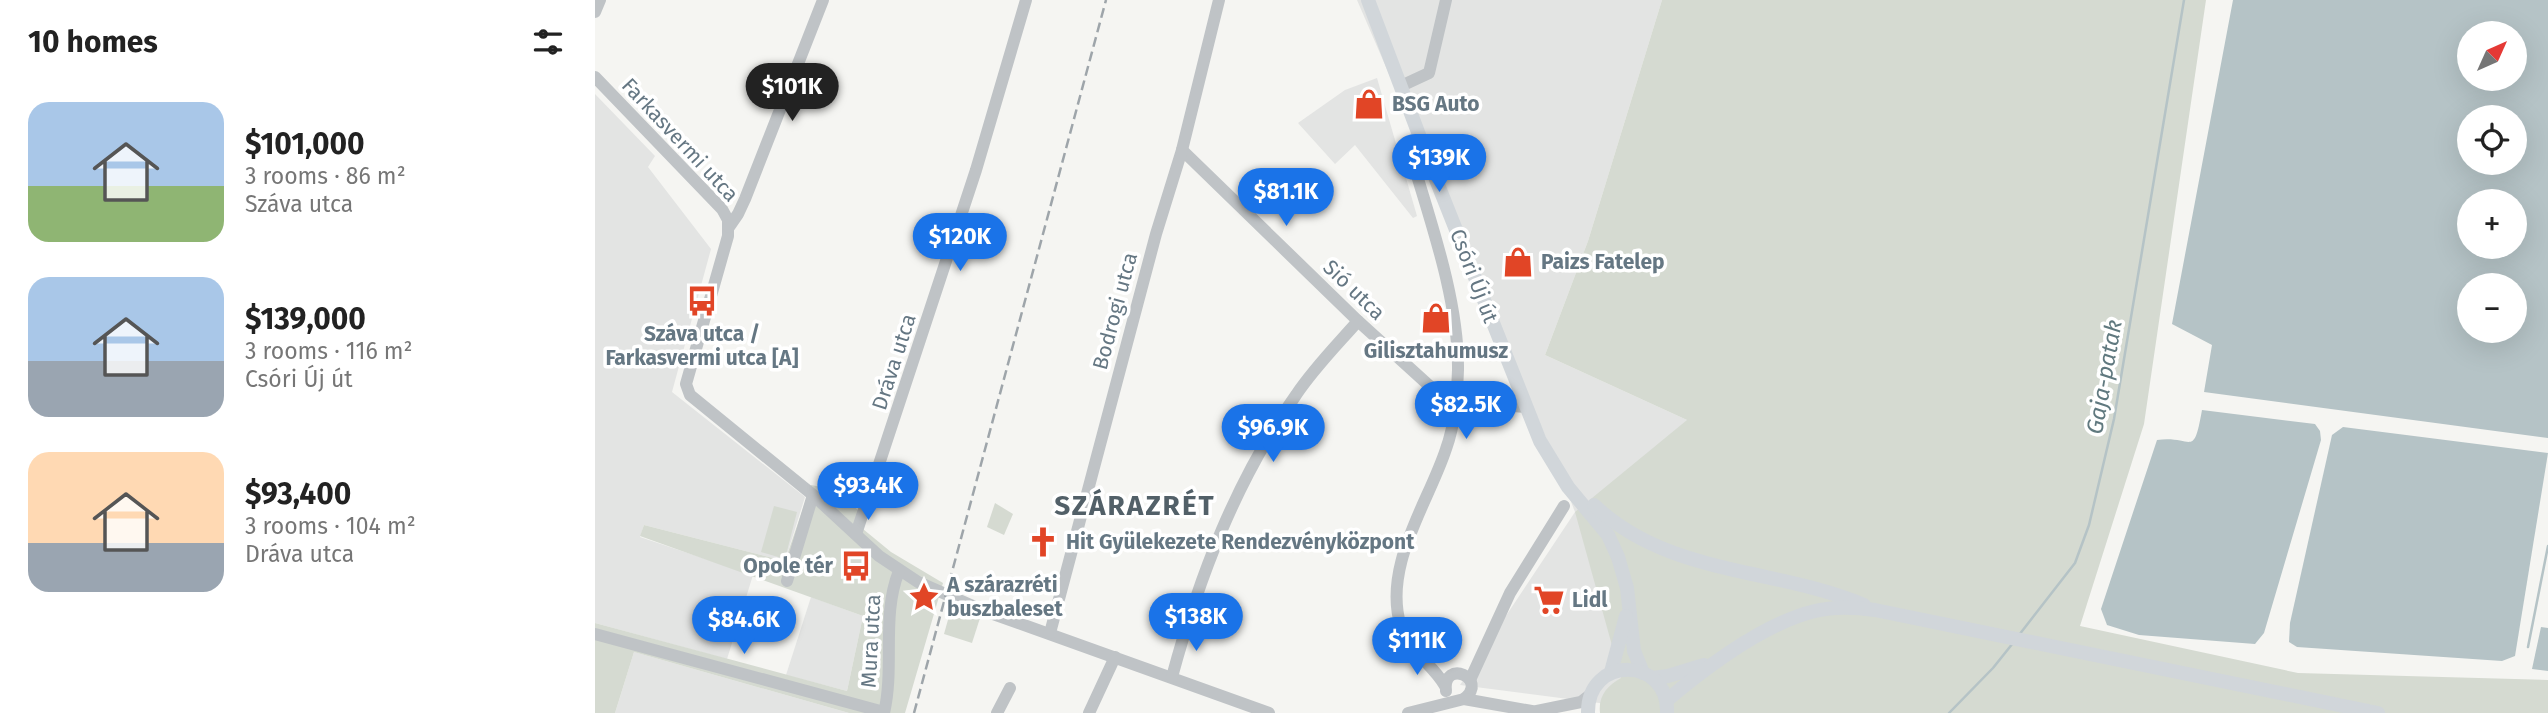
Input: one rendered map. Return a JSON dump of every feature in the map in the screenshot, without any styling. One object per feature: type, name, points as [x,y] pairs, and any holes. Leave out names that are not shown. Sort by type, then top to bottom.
[{"type":"main road","name":"Csóri Új út","points":[[1368,0],[1525,407],[1557,471]]},
{"type":"main road","points":[[1557,471],[1608,535],[1623,569],[1634,651],[1647,675],[1661,688],[1666,707],[1715,661]]},
{"type":"main road","points":[[1557,471],[1614,523],[1671,553],[1712,566],[1826,591],[1875,610]]},
{"type":"main road","points":[[1588,713],[1590,695],[1597,684],[1611,672],[1626,669],[1668,677],[1715,661],[1803,614],[1842,607],[1875,610],[2378,713]]},
{"type":"main road","points":[[1611,672],[1628,608]]},
{"type":"street","points":[[595,12],[600,0]]},
{"type":"street","points":[[729,226],[745,199],[823,0]]},
{"type":"street","name":"Dráva utca","points":[[856,534],[976,170],[1026,0]]},
{"type":"street","name":"Bodrogi utca","points":[[1049,633],[1156,234],[1182,150],[1219,0]]},
{"type":"street","points":[[1401,86],[1429,73],[1446,0]]},
{"type":"street","name":"Farkasvermi utca","points":[[595,77],[722,209],[729,226],[687,389],[690,395],[813,495],[898,571],[931,590],[1269,713]]},
{"type":"street","points":[[1407,142],[1454,316],[1458,355],[1454,420],[1447,447],[1408,544],[1399,577],[1397,592],[1401,624],[1408,641],[1436,673],[1452,698],[1539,712],[1581,702],[1590,695]]},
{"type":"street","name":"Sió utca","points":[[1182,150],[1357,321],[1445,400],[1525,407]]},
{"type":"street","points":[[1172,677],[1191,608],[1238,490],[1294,397],[1357,321]]},
{"type":"street","points":[[786,581],[813,495]]},
{"type":"street","points":[[1464,678],[1484,649],[1518,578],[1564,506]]},
{"type":"street","name":"Mura utca","points":[[884,713],[890,683],[889,617],[898,571]]},
{"type":"street","points":[[595,634],[884,713]]},
{"type":"street","points":[[1416,652],[1464,678],[1496,704]]},
{"type":"street","points":[[1089,713],[1115,657]]},
{"type":"street","points":[[1426,708],[1436,702],[1447,679],[1464,678]]},
{"type":"street","points":[[1408,713],[1462,699],[1469,694],[1464,678]]},
{"type":"street","points":[[997,713],[1010,688]]},
{"type":"shaded area","points":[[1357,0],[1662,0],[1588,241],[1545,355],[1687,420],[1630,707],[1460,685],[1575,512],[1550,447]]},
{"type":"shaded area","points":[[1662,0],[2206,0],[2144,424],[2080,626],[2298,673],[2548,680],[2548,713],[1600,713],[1600,701],[1605,692],[1621,678],[1575,512],[1687,420],[1545,355],[1588,241]]},
{"type":"shaded area","points":[[2233,0],[2548,0],[2548,438],[2204,392],[2212,345],[2172,324]]},
{"type":"shaded area","points":[[1377,78],[1417,216],[1413,218],[1355,145],[1335,164],[1298,123],[1345,90]]},
{"type":"shaded area","points":[[595,94],[655,156],[648,167],[711,249],[672,392],[805,497],[785,561],[644,525],[640,537],[753,575],[727,659],[595,623]]},
{"type":"shaded area","points":[[2202,410],[2315,424],[2320,431],[2321,440],[2264,633],[2255,644],[2139,635],[2107,625],[2101,609],[2157,440],[2193,440]]},
{"type":"shaded area","points":[[2343,427],[2548,453],[2515,656],[2502,661],[2297,647],[2289,642],[2290,623],[2332,435]]},
{"type":"shaded area","points":[[811,485],[832,489],[858,510],[863,529],[891,552],[943,583],[905,713],[849,713],[634,652],[615,713],[595,713],[595,623],[847,691],[863,616],[640,536],[644,525],[785,561]]},
{"type":"shaded area","points":[[995,503],[1013,514],[1004,535],[987,527]]},
{"type":"shaded area","points":[[774,506],[797,512],[785,559],[761,552]]},
{"type":"shaded area","points":[[811,597],[863,616],[847,691],[786,675]]},
{"type":"shaded area","points":[[951,609],[980,618],[972,643],[944,634]]},
{"type":"shaded area","points":[[2541,627],[2548,628],[2548,671],[2532,669]]},
{"type":"shaded area","points":[[634,652],[849,713],[615,713]]},
{"type":"waterway","name":"Gaja-patak","points":[[2019,635],[2075,563],[2089,525],[2114,419],[2184,0]]},
{"type":"waterway","points":[[2528,647],[2548,546]]},
{"type":"waterway","name":"Gaja-patak","points":[[1949,713],[1993,668],[2013,643]]},
{"type":"railway","points":[[914,713],[1106,0]]},
{"type":"place","name":"BSG Auto","points":[[1369,104]]},
{"type":"place","name":"Paizs Fatelep","points":[[1518,262]]},
{"type":"place","name":"Száva utca / Farkasvermi utca [A]","points":[[702,301]]},
{"type":"place","name":"Gilisztahumusz","points":[[1436,318]]},
{"type":"place","name":"Hit Gyülekezete Rendezvényközpont","points":[[1043,542]]},
{"type":"place","name":"Opole tér","points":[[856,566]]},
{"type":"place","name":"A szárazréti buszbaleset","points":[[924,597]]},
{"type":"place","name":"Lidl","points":[[1549,600]]},
{"type":"district","name":"SZÁRAZRÉT","points":[[1135,505]]}]
